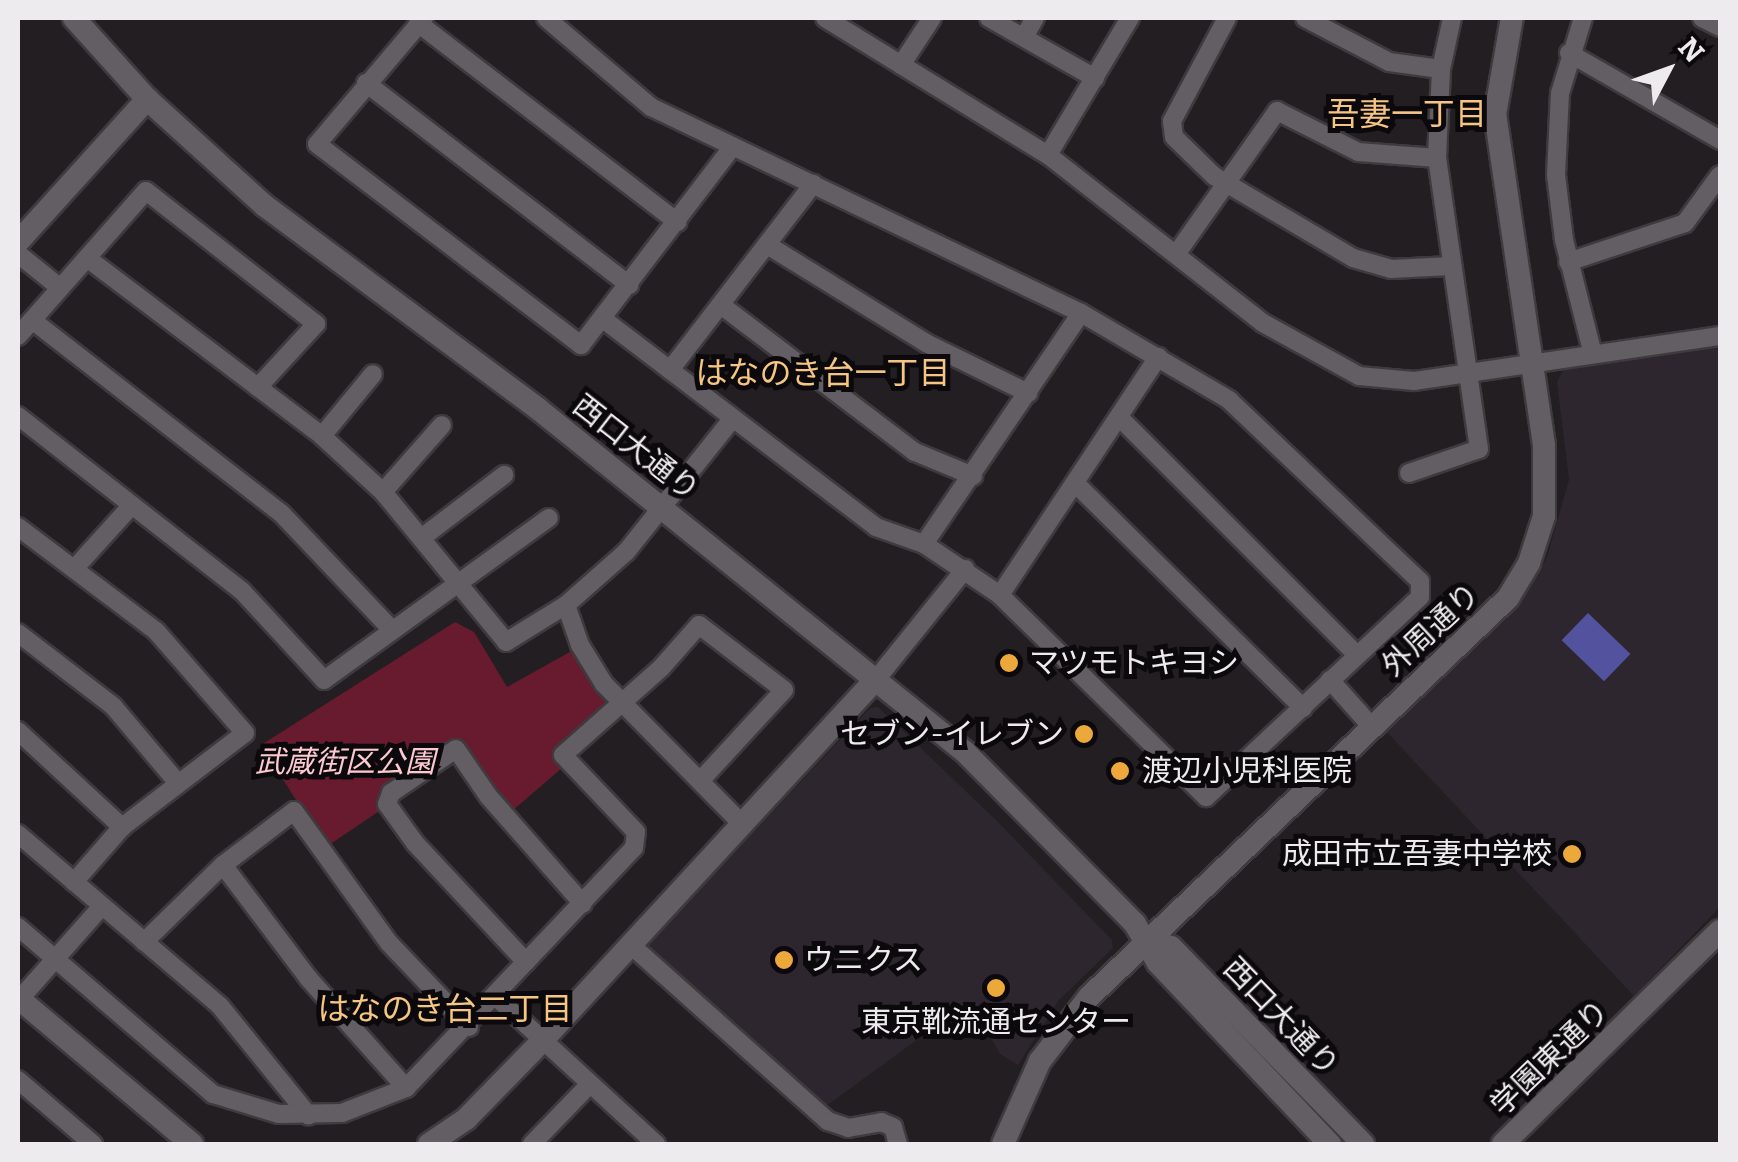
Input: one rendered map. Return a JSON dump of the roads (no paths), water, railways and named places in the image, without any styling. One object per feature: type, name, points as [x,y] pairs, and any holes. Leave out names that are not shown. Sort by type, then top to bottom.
[{"type":"street","name":"西口大通り","points":[[74,18],[147,99],[265,206],[664,508],[878,677],[1018,802],[1149,940],[1158,963],[1330,1144]]},
{"type":"street","points":[[546,18],[651,107],[1081,312],[1229,400],[1420,581],[1420,598],[1356,654],[1212,795],[1201,795],[1000,596],[924,544],[876,526],[603,319]]},
{"type":"street","points":[[825,18],[1048,155],[1263,323],[1359,376],[1414,381],[1530,359],[1720,336]]},
{"type":"street","points":[[901,65],[932,18]]},
{"type":"street","points":[[989,18],[1094,78]]},
{"type":"street","points":[[1024,37],[1034,18]]},
{"type":"street","points":[[1048,155],[1130,18]]},
{"type":"street","points":[[1227,18],[1171,131],[1214,176],[1371,265],[1452,266]]},
{"type":"street","points":[[1304,18],[1389,62],[1440,69]]},
{"type":"street","points":[[1409,472],[1479,449],[1437,158],[1440,69],[1452,18]]},
{"type":"street","name":"外周通り","points":[[1003,1144],[1040,1060],[1089,997],[1508,598],[1530,564],[1546,494],[1494,115],[1512,18]]},
{"type":"street","points":[[1583,18],[1569,52],[1556,130],[1568,262],[1592,351]]},
{"type":"street","points":[[1702,18],[1720,27]]},
{"type":"street","points":[[677,222],[421,20],[318,144],[581,345],[629,285],[677,222],[733,146]]},
{"type":"street","points":[[1569,52],[1720,140]]},
{"type":"street","points":[[366,83],[629,285]]},
{"type":"street","points":[[18,242],[147,99]]},
{"type":"street","points":[[1177,253],[1230,183],[1277,111],[1358,152],[1437,158]]},
{"type":"street","points":[[1568,262],[1686,223],[1720,175]]},
{"type":"street","points":[[670,370],[769,246],[812,184]]},
{"type":"street","points":[[18,336],[146,192],[316,324],[258,387]]},
{"type":"street","points":[[769,246],[912,335],[1028,393]]},
{"type":"street","points":[[18,254],[59,287]]},
{"type":"street","points":[[87,258],[322,436],[384,492],[424,536],[506,642],[566,605],[664,508],[734,418]]},
{"type":"street","points":[[720,305],[892,436],[973,476]]},
{"type":"street","points":[[924,544],[1081,312]]},
{"type":"street","points":[[32,320],[281,513],[392,630]]},
{"type":"street","points":[[1000,596],[1158,357]]},
{"type":"street","points":[[322,436],[373,374]]},
{"type":"street","points":[[18,416],[242,591],[324,680],[549,518]]},
{"type":"street","points":[[1120,418],[1356,654]]},
{"type":"street","points":[[384,492],[442,425]]},
{"type":"street","points":[[424,536],[504,476]]},
{"type":"street","points":[[1076,484],[1303,708]]},
{"type":"street","points":[[74,569],[132,506]]},
{"type":"street","points":[[18,527],[156,632],[245,732],[122,827],[74,882]]},
{"type":"street","points":[[429,1144],[466,1119],[632,946],[878,677],[965,569]]},
{"type":"street","points":[[566,605],[580,645],[623,700],[743,825]]},
{"type":"street","points":[[18,927],[214,1094],[278,1114],[342,1113],[406,1088],[469,1027],[637,840],[563,756],[698,625],[780,682],[781,696],[700,782]]},
{"type":"street","points":[[18,633],[112,706],[177,782]]},
{"type":"street","points":[[1330,680],[1372,726]]},
{"type":"street","points":[[18,730],[122,827]]},
{"type":"street","points":[[526,962],[415,843],[387,804],[391,793],[456,749],[489,798],[583,904]]},
{"type":"street","points":[[144,942],[223,865],[294,812],[388,943],[469,1027]]},
{"type":"street","points":[[18,834],[220,1006],[309,1116]]},
{"type":"street","points":[[223,865],[310,979],[406,1088]]},
{"type":"street","points":[[102,906],[18,1000],[192,1144]]},
{"type":"street","name":"学園東通り","points":[[1503,1144],[1720,931]]},
{"type":"street","name":"西口大通り","points":[[1149,940],[1171,948],[1363,1144]]},
{"type":"street","points":[[632,946],[828,1121],[848,1128],[882,1122],[893,1127],[898,1144]]},
{"type":"street","points":[[495,996],[637,1137],[656,1144]]},
{"type":"street","points":[[18,1080],[93,1144]]},
{"type":"street","points":[[532,1144],[588,1086]]},
{"type":"place","name":"マツモトキヨシ","points":[[1009,663]]},
{"type":"place","name":"セブン-イレブン","points":[[1084,734]]},
{"type":"place","name":"渡辺小児科医院","points":[[1120,771]]},
{"type":"place","name":"成田市立吾妻中学校","points":[[1572,854]]},
{"type":"place","name":"ウニクス","points":[[784,960]]},
{"type":"place","name":"東京靴流通センター","points":[[996,988]]},
{"type":"district","name":"吾妻一丁目","points":[[1407,114]]},
{"type":"district","name":"はなのき台一丁目","points":[[823,373]]},
{"type":"district","name":"はなのき台二丁目","points":[[445,1009]]},
{"type":"park label","name":"武蔵街区公園","points":[[345,762]]}]
